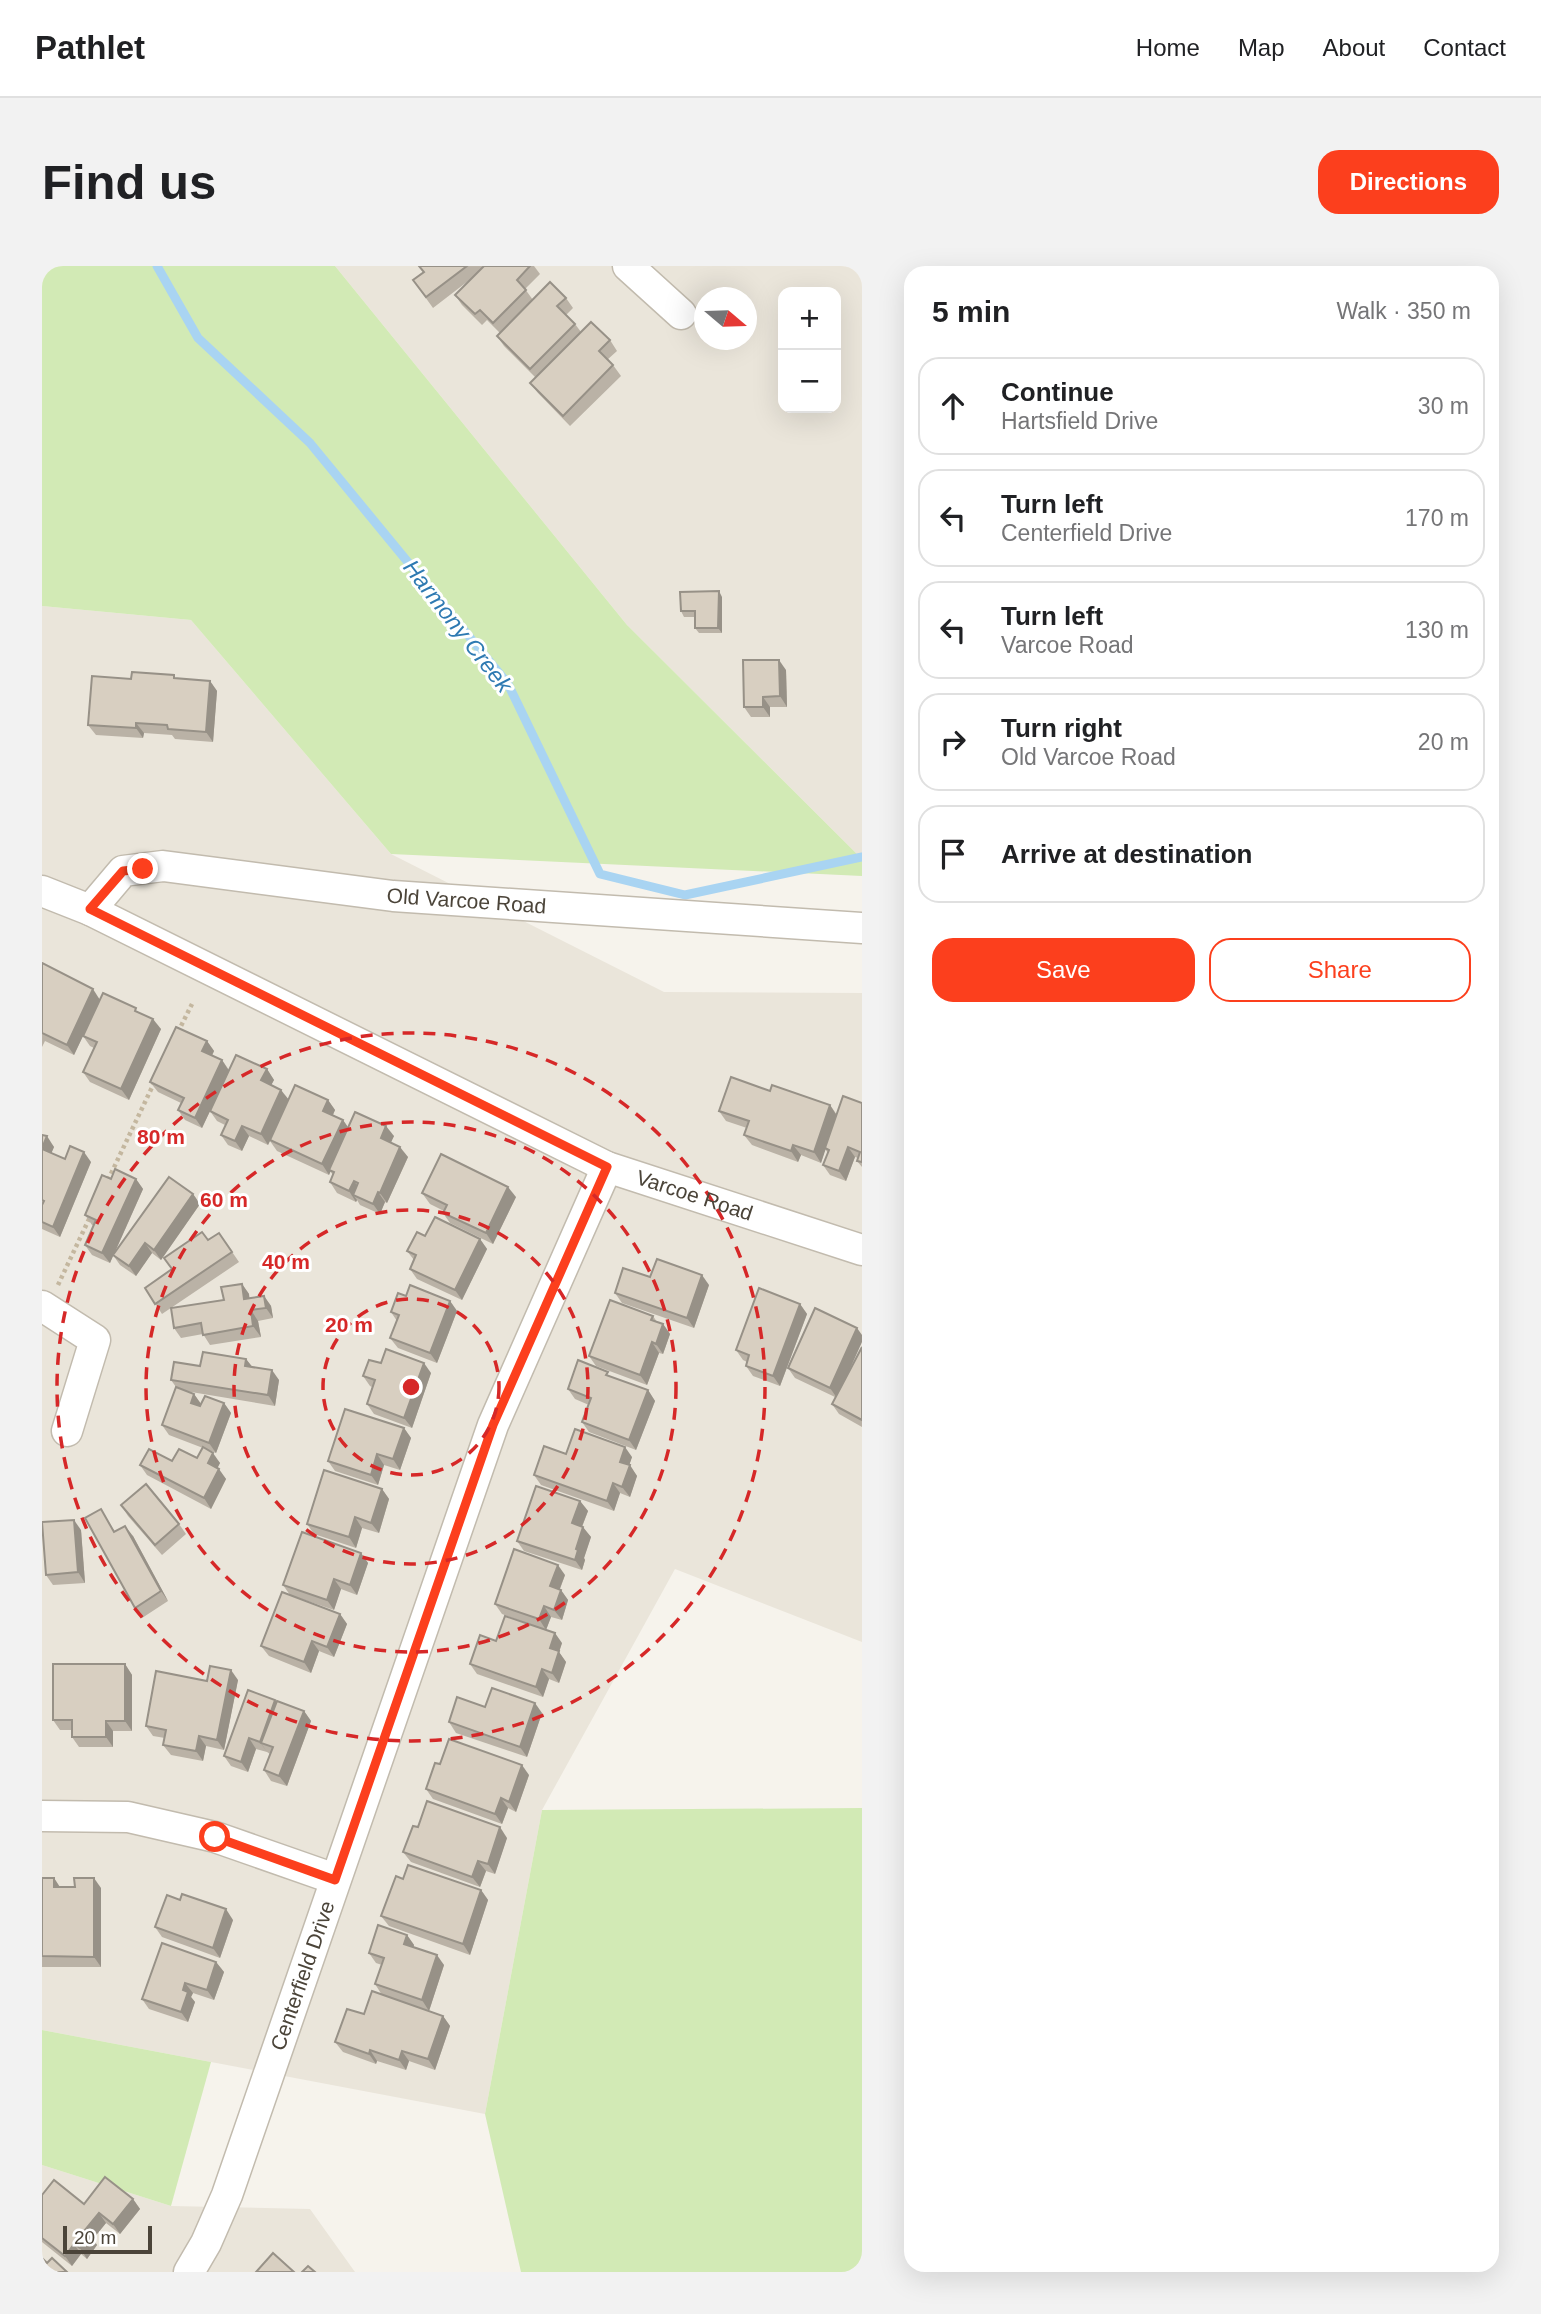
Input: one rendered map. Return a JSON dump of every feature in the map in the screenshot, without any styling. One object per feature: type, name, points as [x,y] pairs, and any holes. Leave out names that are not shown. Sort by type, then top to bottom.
[{"type":"street","points":[[628,266],[681,314]]},
{"type":"street","name":"Old Varcoe Road","points":[[90,909],[123,871],[163,866],[393,896],[862,928]]},
{"type":"street","name":"Varcoe Road","points":[[42,891],[90,909],[607,1167],[862,1250]]},
{"type":"street","name":"Centerfield Drive","points":[[189,2272],[206,2243],[227,2195],[493,1425],[607,1167]]},
{"type":"street","points":[[45,1307],[95,1340],[67,1431]]},
{"type":"street","points":[[42,1816],[128,1816],[215,1837],[335,1880]]},
{"type":"path","points":[[174,1041],[192,1004]]},
{"type":"path","points":[[105,1186],[157,1077]]},
{"type":"path","points":[[45,1307],[93,1211]]},
{"type":"shaded area","points":[[335,266],[862,266],[862,859],[627,625]]},
{"type":"shaded area","points":[[42,606],[191,620],[391,854],[664,992],[862,993],[862,1642],[675,1569],[542,1810],[485,2114],[42,2030]]},
{"type":"shaded area","points":[[42,2165],[171,2206],[310,2209],[355,2272],[42,2272]]},
{"type":"green space","points":[[42,266],[335,266],[627,625],[862,859],[862,876],[391,854],[191,620],[42,606]]},
{"type":"green space","points":[[862,1808],[862,2272],[521,2272],[485,2114],[542,1810]]},
{"type":"green space","points":[[42,2030],[211,2062],[171,2206],[42,2165]]},
{"type":"building","points":[[419,266],[467,266],[426,297],[413,280],[424,272]]},
{"type":"building","points":[[484,266],[530,266],[517,280],[526,290],[493,323],[480,310],[475,314],[455,295]]},
{"type":"building","points":[[550,282],[566,298],[557,306],[575,324],[530,369],[497,336]]},
{"type":"building","points":[[591,322],[610,340],[599,351],[613,365],[563,416],[530,383]]},
{"type":"building","points":[[719,591],[718,628],[695,628],[695,611],[681,611],[680,592]]},
{"type":"building","points":[[743,660],[779,660],[780,696],[763,697],[763,707],[744,707]]},
{"type":"building","points":[[132,672],[210,681],[206,732],[136,723],[136,728],[88,725],[92,676],[131,679]]},
{"type":"building","points":[[42,963],[93,989],[67,1045],[42,1033]]},
{"type":"building","points":[[103,993],[153,1019],[121,1089],[83,1072],[97,1042],[83,1036]]},
{"type":"building","points":[[176,1027],[207,1041],[202,1051],[222,1060],[195,1118],[178,1110],[184,1098],[150,1082]]},
{"type":"building","points":[[236,1055],[267,1069],[261,1080],[281,1090],[261,1134],[242,1126],[235,1141],[221,1135],[228,1120],[210,1111]]},
{"type":"building","points":[[731,1077],[770,1091],[772,1085],[830,1105],[814,1152],[793,1145],[791,1151],[744,1135],[749,1121],[719,1111]]},
{"type":"building","points":[[295,1085],[328,1100],[323,1111],[343,1120],[322,1164],[270,1140]]},
{"type":"building","points":[[843,1096],[862,1103],[862,1162],[857,1161],[860,1152],[848,1147],[839,1171],[823,1165],[829,1150],[825,1148]]},
{"type":"building","points":[[355,1112],[386,1126],[381,1138],[400,1147],[373,1204],[353,1195],[358,1183],[354,1181],[349,1191],[330,1182],[334,1172],[329,1170]]},
{"type":"building","points":[[42,1135],[47,1136],[42,1148]]},
{"type":"building","points":[[70,1146],[84,1152],[53,1227],[42,1222],[42,1149],[65,1159]]},
{"type":"building","points":[[441,1154],[508,1187],[486,1233],[443,1213],[447,1205],[422,1193]]},
{"type":"building","points":[[115,1169],[136,1179],[102,1253],[85,1245],[96,1220],[85,1215],[102,1175],[111,1179]]},
{"type":"building","points":[[169,1177],[193,1194],[154,1250],[145,1243],[129,1266],[113,1255]]},
{"type":"building","points":[[435,1217],[480,1239],[455,1290],[410,1269],[416,1255],[407,1251],[417,1232],[425,1236]]},
{"type":"building","points":[[202,1232],[208,1240],[219,1233],[232,1252],[155,1304],[145,1288],[172,1269],[164,1258]]},
{"type":"building","points":[[657,1259],[702,1275],[687,1318],[615,1293],[623,1268],[650,1277]]},
{"type":"building","points":[[242,1284],[244,1299],[264,1296],[266,1308],[251,1310],[253,1326],[203,1335],[201,1323],[174,1328],[171,1308],[224,1300],[221,1287]]},
{"type":"building","points":[[410,1285],[450,1301],[430,1353],[390,1338],[399,1315],[391,1312],[398,1293],[406,1296]]},
{"type":"building","points":[[759,1288],[800,1304],[773,1376],[746,1366],[749,1355],[736,1350]]},
{"type":"building","points":[[610,1300],[653,1316],[651,1320],[663,1324],[656,1344],[652,1342],[640,1375],[589,1356]]},
{"type":"building","points":[[815,1308],[857,1328],[830,1388],[788,1368]]},
{"type":"building","points":[[862,1347],[862,1420],[832,1404]]},
{"type":"building","points":[[386,1349],[424,1363],[404,1418],[367,1404],[375,1380],[363,1376],[369,1360],[381,1363]]},
{"type":"building","points":[[203,1352],[246,1359],[245,1366],[272,1370],[268,1395],[171,1380],[174,1362],[200,1366]]},
{"type":"building","points":[[578,1360],[608,1372],[606,1375],[648,1390],[629,1440],[582,1422],[591,1398],[568,1389]]},
{"type":"building","points":[[176,1387],[194,1394],[191,1403],[200,1406],[205,1396],[224,1403],[209,1443],[162,1425]]},
{"type":"building","points":[[345,1409],[404,1428],[393,1459],[377,1454],[371,1475],[328,1461]]},
{"type":"building","points":[[575,1429],[625,1447],[620,1462],[630,1465],[622,1487],[613,1483],[607,1501],[534,1475],[544,1446],[566,1454]]},
{"type":"building","points":[[203,1447],[213,1453],[208,1463],[219,1469],[204,1498],[140,1465],[149,1449],[172,1461],[179,1449],[197,1458]]},
{"type":"building","points":[[324,1470],[382,1489],[371,1523],[355,1517],[349,1537],[307,1524]]},
{"type":"building","points":[[146,1484],[179,1524],[155,1545],[121,1505]]},
{"type":"building","points":[[536,1486],[580,1501],[572,1523],[583,1527],[575,1560],[517,1541]]},
{"type":"building","points":[[101,1509],[114,1532],[125,1526],[161,1591],[135,1608],[85,1518]]},
{"type":"building","points":[[74,1520],[78,1572],[46,1575],[42,1522]]},
{"type":"building","points":[[302,1532],[361,1553],[350,1585],[334,1579],[327,1600],[283,1585]]},
{"type":"building","points":[[514,1549],[558,1565],[550,1586],[561,1590],[554,1610],[544,1606],[539,1619],[495,1604]]},
{"type":"building","points":[[282,1592],[340,1614],[327,1647],[312,1641],[304,1662],[261,1646]]},
{"type":"building","points":[[505,1616],[555,1633],[550,1648],[559,1651],[552,1673],[542,1669],[536,1687],[470,1664],[480,1635],[496,1641]]},
{"type":"building","points":[[53,1664],[125,1664],[125,1721],[106,1721],[106,1737],[72,1737],[72,1720],[53,1720]]},
{"type":"building","points":[[210,1666],[231,1670],[217,1740],[199,1736],[196,1751],[163,1745],[166,1730],[146,1726],[156,1671],[207,1681]]},
{"type":"building","points":[[492,1688],[535,1703],[520,1747],[449,1722],[457,1697],[485,1707]]},
{"type":"building","points":[[248,1690],[275,1700],[260,1742],[249,1738],[241,1762],[224,1756]]},
{"type":"building","points":[[277,1701],[304,1711],[279,1776],[264,1770],[273,1747],[261,1743]]},
{"type":"building","points":[[449,1739],[522,1765],[509,1802],[501,1798],[495,1814],[426,1789],[435,1763],[440,1764]]},
{"type":"building","points":[[427,1801],[500,1827],[488,1864],[478,1861],[472,1877],[403,1852],[413,1826],[418,1827]]},
{"type":"building","points":[[408,1865],[481,1890],[463,1944],[381,1916],[396,1876],[403,1879]]},
{"type":"building","points":[[42,1878],[54,1878],[54,1887],[75,1887],[74,1878],[94,1878],[94,1957],[42,1956]]},
{"type":"building","points":[[182,1894],[226,1909],[213,1948],[155,1927],[167,1895],[180,1900]]},
{"type":"building","points":[[378,1925],[407,1935],[404,1944],[437,1955],[422,2000],[375,1984],[384,1958],[369,1953]]},
{"type":"building","points":[[162,1943],[216,1962],[207,1990],[185,1983],[183,1990],[188,1992],[181,2012],[142,1999]]},
{"type":"building","points":[[372,1991],[443,2016],[428,2059],[402,2051],[399,2060],[370,2050],[369,2054],[335,2042],[347,2009],[364,2014]]},
{"type":"building","points":[[105,2177],[133,2199],[113,2224],[99,2213],[85,2230],[90,2235],[80,2248],[74,2244],[65,2256],[42,2238],[42,2195],[54,2180],[84,2204]]},
{"type":"building","points":[[273,2253],[294,2272],[256,2272]]},
{"type":"building","points":[[42,2258],[47,2263],[52,2258],[67,2272],[42,2272]]},
{"type":"building","points":[[308,2266],[315,2272],[302,2272]]},
{"type":"waterway","name":"Harmony Creek","points":[[157,266],[198,338],[310,443],[508,684],[600,874],[685,895],[862,857]]},
{"type":"route","points":[[143,869],[123,871],[90,909],[607,1167],[493,1425],[335,1880],[215,1837]]}]
